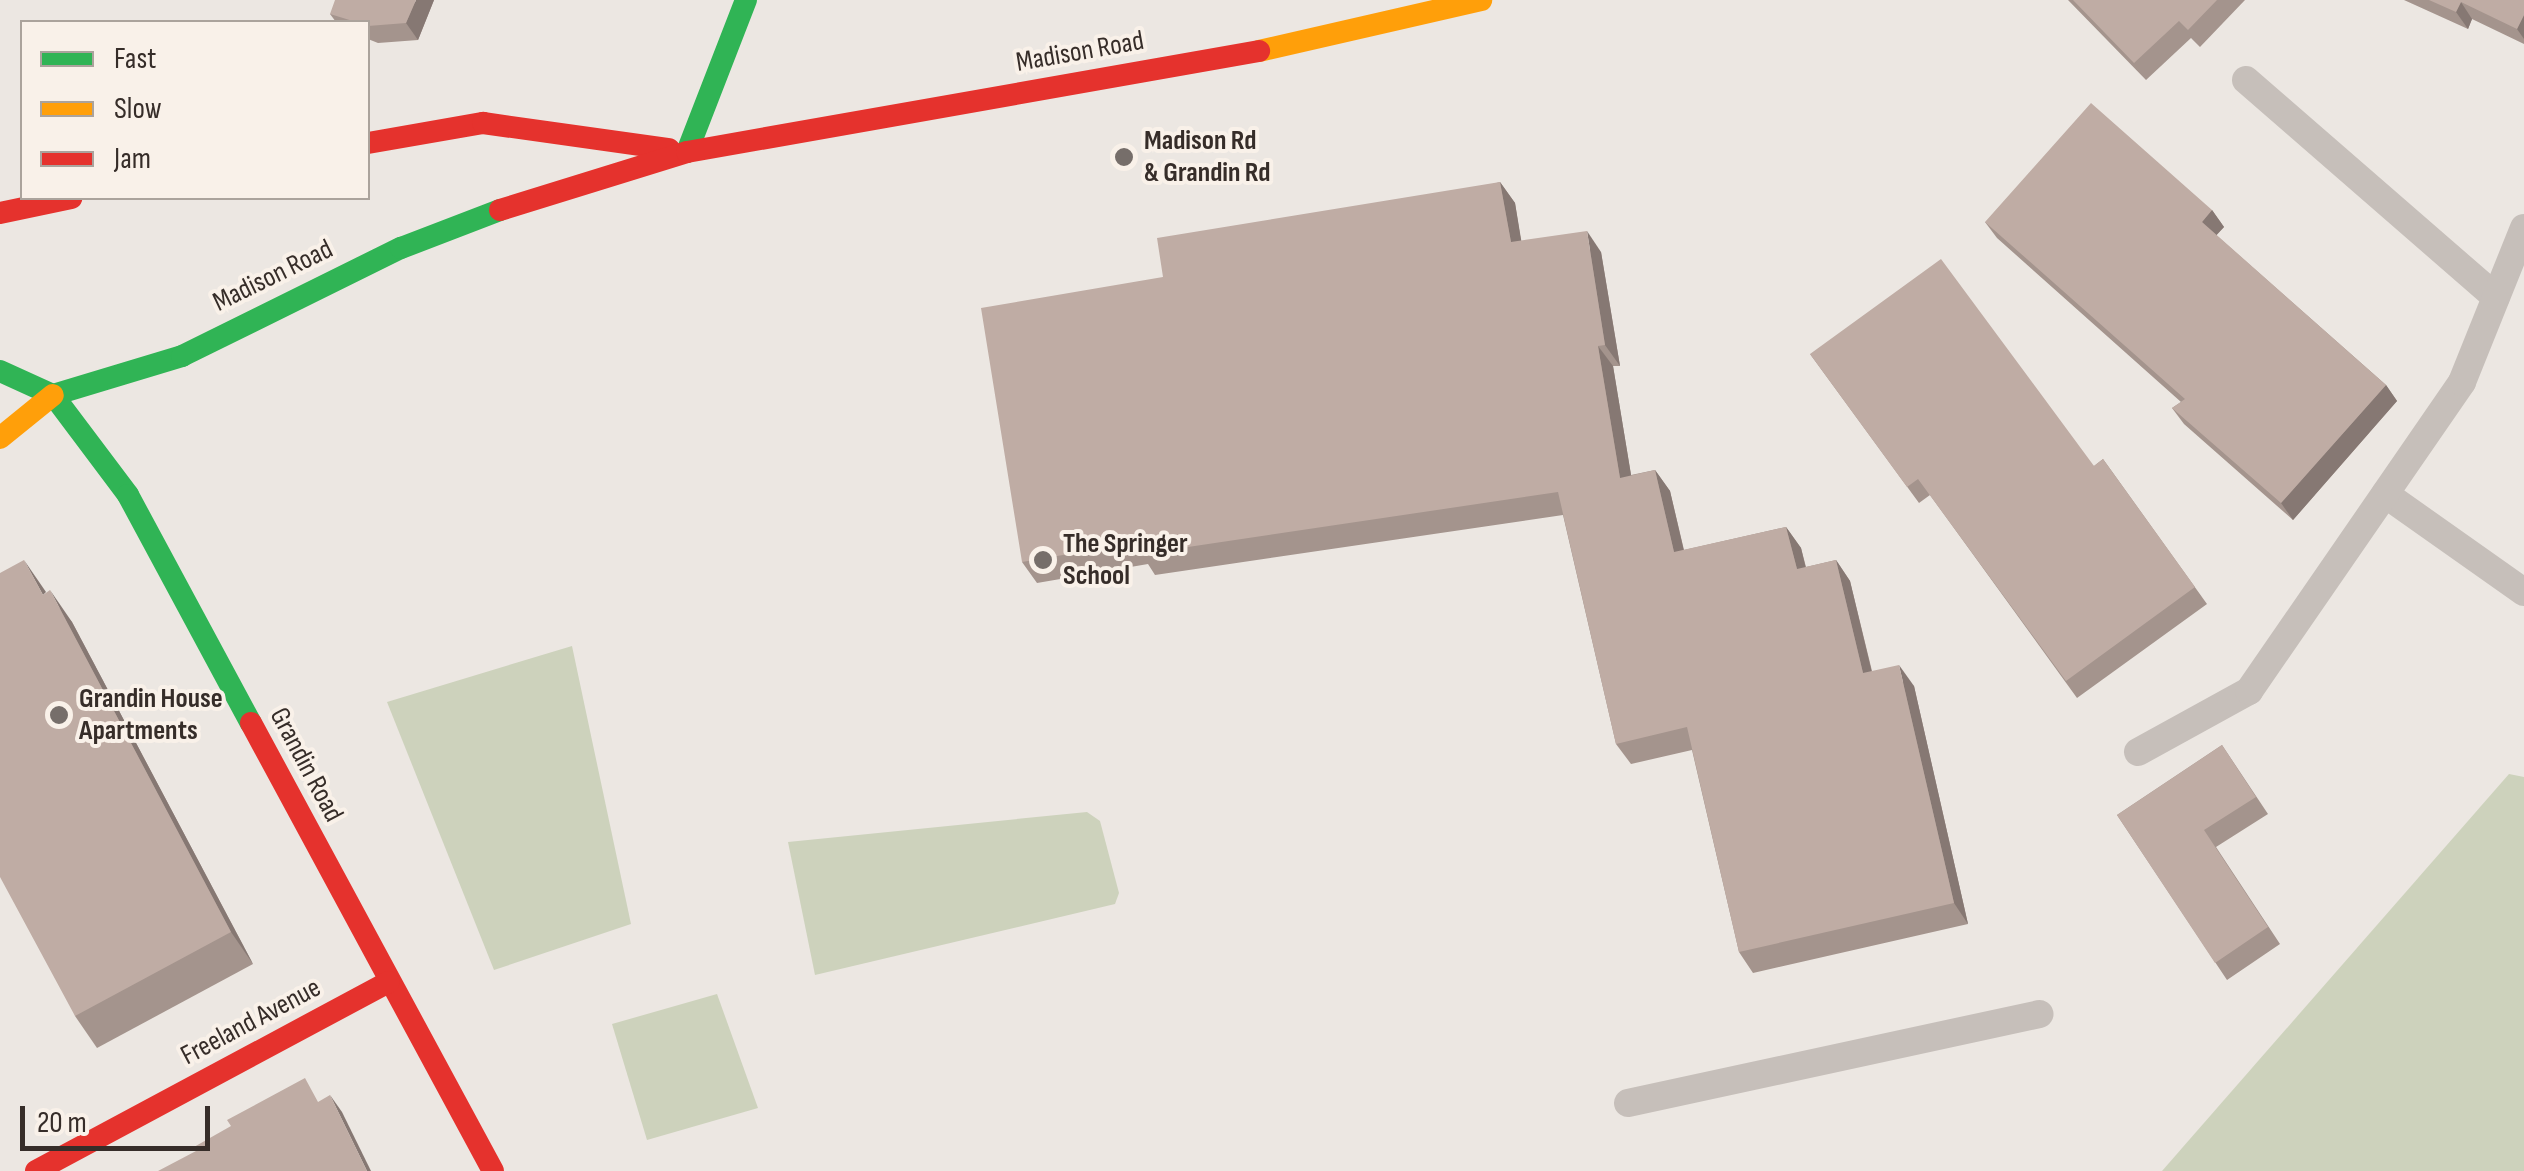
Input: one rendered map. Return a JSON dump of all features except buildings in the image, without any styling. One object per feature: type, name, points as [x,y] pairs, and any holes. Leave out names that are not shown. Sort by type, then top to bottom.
[{"type":"main road","points":[[687,152],[746,0]]},
{"type":"main road","name":"Madison Road","points":[[54,395],[182,356],[239,324],[418,241],[537,196],[687,152],[1319,40],[1481,0]]},
{"type":"main road","name":"Madison Road","points":[[370,143],[483,123],[687,152]]},
{"type":"main road","points":[[0,212],[61,200]]},
{"type":"main road","points":[[0,371],[54,395],[0,438]]},
{"type":"main road","name":"Grandin Road","points":[[54,395],[128,494],[494,1171]]},
{"type":"main road","name":"Freeland Avenue","points":[[36,1171],[389,982]]},
{"type":"lane","points":[[2246,80],[2496,297]]},
{"type":"lane","points":[[2138,752],[2249,690],[2462,382],[2524,228]]},
{"type":"lane","points":[[2384,494],[2524,592]]},
{"type":"lane","points":[[1628,1103],[2039,1014]]},
{"type":"green space","points":[[572,646],[631,924],[494,970],[387,702]]},
{"type":"green space","points":[[2509,774],[2524,777],[2524,1171],[2162,1171]]},
{"type":"green space","points":[[1087,812],[1100,821],[1119,893],[1115,904],[815,975],[788,842]]},
{"type":"green space","points":[[717,994],[758,1108],[647,1140],[612,1024]]},
{"type":"traffic: fast","points":[[687,152],[746,0]]},
{"type":"traffic: fast","points":[[0,371],[53,395],[182,356],[401,248],[500,210]]},
{"type":"traffic: fast","points":[[53,395],[128,495],[251,723]]},
{"type":"traffic: slow","points":[[1259,51],[1481,0]]},
{"type":"traffic: slow","points":[[0,438],[53,395]]},
{"type":"traffic: jam","points":[[500,210],[687,152],[1259,51]]},
{"type":"traffic: jam","points":[[370,143],[483,123],[669,149]]},
{"type":"traffic: jam","points":[[0,213],[62,200]]},
{"type":"traffic: jam","points":[[251,723],[493,1171]]},
{"type":"traffic: jam","points":[[36,1171],[389,982]]},
{"type":"place","name":"Madison Rd & Grandin Rd","points":[[1124,157]]},
{"type":"place","name":"The Springer School","points":[[1043,560]]},
{"type":"place","name":"Grandin House Apartments","points":[[59,715]]}]
